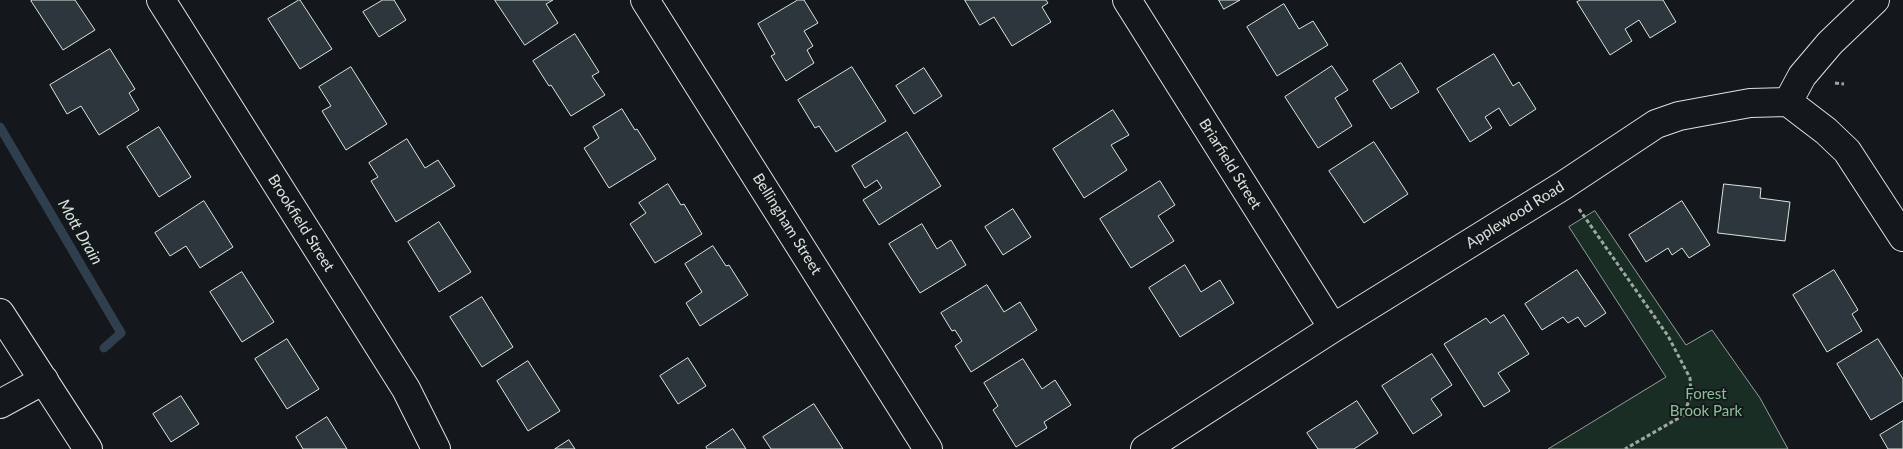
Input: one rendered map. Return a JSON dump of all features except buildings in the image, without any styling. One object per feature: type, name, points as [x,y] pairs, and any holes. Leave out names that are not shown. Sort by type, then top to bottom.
[{"type":"street","name":"Brookfield Street","points":[[161,0],[406,389],[436,449]]},
{"type":"street","name":"Bellingham Street","points":[[645,0],[928,449]]},
{"type":"street","name":"Briarfield Street","points":[[1127,0],[1333,328]]},
{"type":"street","points":[[1875,0],[1825,49],[1802,76],[1788,102],[1847,151],[1903,237]]},
{"type":"street","name":"Applewood Road","points":[[1145,449],[1333,328],[1556,190],[1656,124],[1679,116],[1728,107],[1788,102]]},
{"type":"street","points":[[2,321],[44,380],[88,449]]},
{"type":"street","points":[[0,404],[44,380]]},
{"type":"path","points":[[1576,203],[1668,336],[1690,378],[1692,394],[1684,415],[1625,449]]},
{"type":"green space","name":"Forest Brook Park","points":[[1595,211],[1686,345],[1712,330],[1760,398],[1788,449],[1548,449],[1666,377],[1569,227]]},
{"type":"waterway","name":"Mott Drain","points":[[0,127],[121,333],[104,348]]}]
